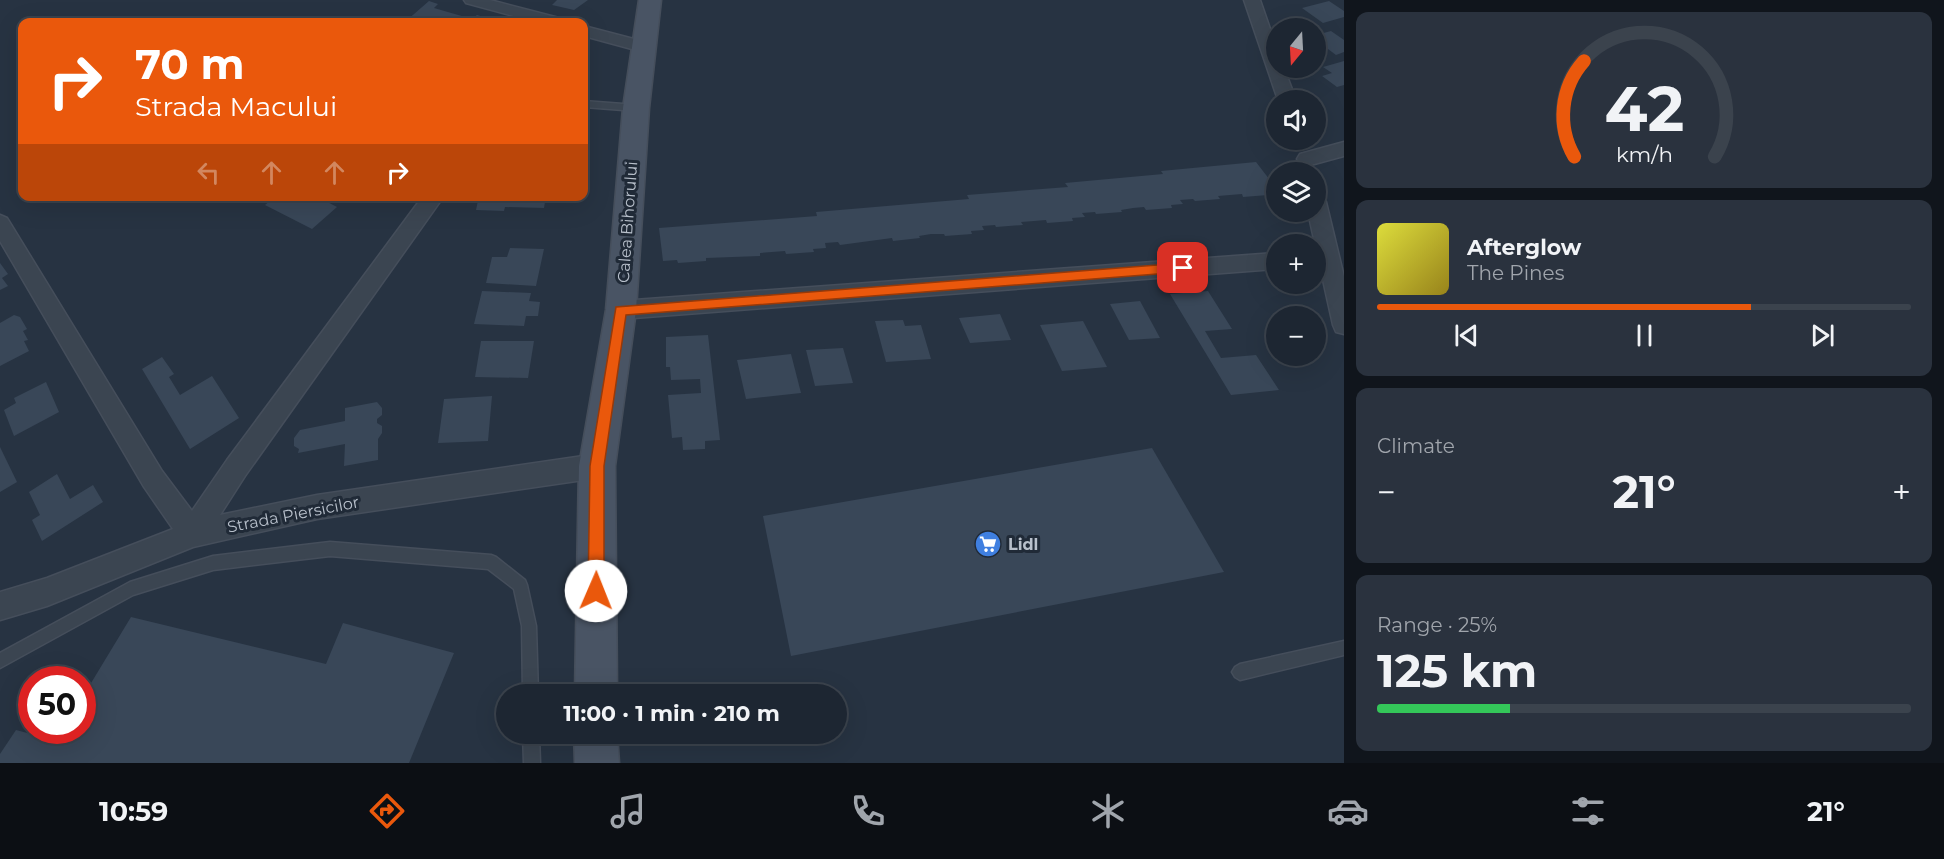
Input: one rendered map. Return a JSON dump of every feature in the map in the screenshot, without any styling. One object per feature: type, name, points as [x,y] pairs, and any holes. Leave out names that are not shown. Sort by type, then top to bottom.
[{"type":"main road","name":"Calea Bihorului","points":[[596,684],[597,466],[621,310],[636,108],[650,0]]},
{"type":"main road","points":[[596,744],[597,763]]},
{"type":"street","points":[[472,0],[538,18]]},
{"type":"street","points":[[1252,0],[1284,90]]},
{"type":"street","points":[[588,32],[643,47]]},
{"type":"street","points":[[1316,162],[1344,149]]},
{"type":"street","points":[[0,223],[153,479],[193,534],[236,468],[430,201]]},
{"type":"street","points":[[621,310],[1266,262]]},
{"type":"street","points":[[1326,272],[1344,325]]},
{"type":"street","name":"Strada Piersicilor","points":[[0,606],[47,592],[193,534],[317,507],[597,466]]},
{"type":"lane","points":[[588,104],[636,108]]},
{"type":"lane","points":[[0,661],[130,589],[213,563],[330,549],[491,562],[520,585],[529,626],[531,684]]},
{"type":"lane","points":[[1240,672],[1344,648]]},
{"type":"lane","points":[[531,744],[532,763]]},
{"type":"building","points":[[557,0],[588,0],[574,10],[552,5]]},
{"type":"building","points":[[429,1],[438,4],[434,8],[469,18],[409,18]]},
{"type":"building","points":[[1329,1],[1344,11],[1344,17],[1326,22],[1326,18],[1316,18],[1302,8]]},
{"type":"building","points":[[1331,31],[1344,40],[1344,52],[1336,55],[1326,48],[1326,32]]},
{"type":"building","points":[[1344,61],[1344,85],[1337,87],[1325,78],[1326,75],[1332,73],[1326,69],[1326,66]]},
{"type":"building","points":[[1256,162],[1266,175],[1266,195],[1218,196],[1220,199],[1180,200],[1183,204],[1171,205],[1172,208],[1146,210],[1144,207],[1121,210],[1122,212],[1082,213],[1085,217],[1072,218],[1073,221],[1047,223],[1046,220],[1021,222],[1023,225],[982,226],[984,230],[971,231],[972,234],[945,236],[944,234],[931,234],[919,236],[920,238],[893,241],[892,238],[840,245],[838,242],[825,243],[826,248],[813,249],[814,252],[786,254],[785,251],[772,252],[760,253],[760,256],[706,258],[706,261],[678,263],[677,260],[663,261],[659,228],[817,216],[816,212],[969,199],[967,195],[1068,187],[1065,183],[1163,174],[1161,171]]},
{"type":"building","points":[[270,201],[326,201],[337,207],[312,229],[265,205]]},
{"type":"building","points":[[478,201],[545,201],[544,208],[505,207],[504,211],[476,210]]},
{"type":"building","points":[[510,248],[544,249],[536,286],[486,283],[492,257],[507,257]]},
{"type":"building","points":[[0,263],[8,274],[2,278],[8,286],[0,290]]},
{"type":"building","points":[[1193,287],[1196,292],[1208,291],[1232,329],[1205,331],[1221,358],[1256,355],[1279,390],[1231,395],[1170,294],[1183,293],[1180,289]]},
{"type":"building","points":[[482,291],[531,293],[529,301],[540,302],[538,316],[526,316],[524,326],[474,324]]},
{"type":"building","points":[[1140,301],[1160,338],[1129,340],[1110,304]]},
{"type":"building","points":[[1000,314],[1011,340],[970,343],[959,318]]},
{"type":"building","points":[[14,315],[20,317],[27,329],[23,331],[28,340],[24,341],[29,351],[0,366],[0,323]]},
{"type":"building","points":[[903,320],[905,326],[921,325],[931,359],[886,362],[875,321]]},
{"type":"building","points":[[1083,321],[1107,367],[1062,371],[1040,325]]},
{"type":"building","points":[[708,335],[720,440],[705,441],[705,449],[683,450],[682,437],[672,438],[668,395],[701,393],[700,379],[671,380],[670,367],[666,367],[666,337]]},
{"type":"building","points":[[481,341],[534,341],[528,378],[475,377]]},
{"type":"building","points":[[843,348],[853,383],[815,386],[806,350]]},
{"type":"building","points":[[791,354],[801,393],[746,399],[737,360]]},
{"type":"building","points":[[162,357],[174,374],[169,377],[180,395],[212,376],[239,418],[190,449],[142,369]]},
{"type":"building","points":[[46,382],[59,412],[14,436],[4,410],[16,403],[14,398]]},
{"type":"building","points":[[492,396],[488,441],[438,443],[444,399]]},
{"type":"building","points":[[377,402],[382,408],[382,415],[377,419],[377,423],[382,426],[382,433],[378,439],[378,460],[344,466],[345,444],[298,453],[299,449],[294,446],[294,438],[300,430],[345,421],[345,408]]},
{"type":"building","points":[[0,447],[17,482],[0,492]]},
{"type":"building","name":"Lidl","points":[[1152,448],[1224,572],[791,656],[763,516]]},
{"type":"building","points":[[57,474],[70,499],[93,485],[103,502],[42,541],[32,520],[40,515],[29,492]]},
{"type":"building","points":[[131,617],[326,664],[343,623],[454,653],[409,763],[0,763],[0,754],[16,730],[18,731],[18,744],[96,744],[96,675]]},
{"type":"place","name":"Lidl","points":[[988,544]]},
{"type":"route","points":[[596,591],[597,466],[621,310],[1183,268]]}]
